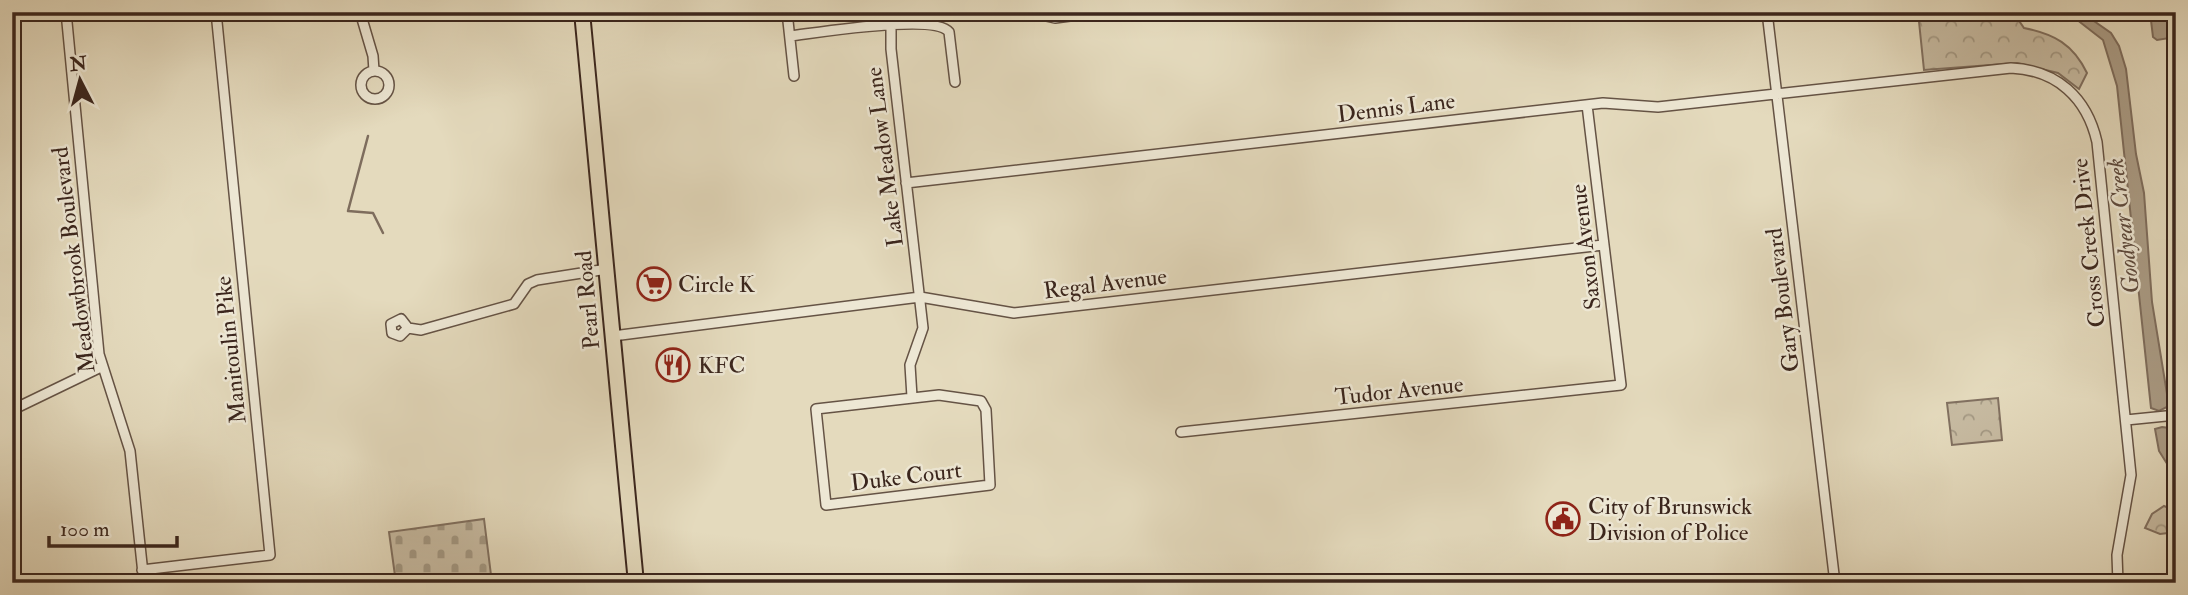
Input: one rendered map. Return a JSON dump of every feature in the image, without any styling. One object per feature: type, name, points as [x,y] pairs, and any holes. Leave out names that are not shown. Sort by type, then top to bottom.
[{"type":"main road","name":"Pearl Road","points":[[582,12],[636,583]]},
{"type":"street","name":"Meadowbrook Boulevard","points":[[66,12],[102,367],[128,442],[144,583]]},
{"type":"street","name":"Manitoulin Pike","points":[[142,570],[270,555],[216,12]]},
{"type":"street","points":[[360,12],[373,55],[374,71]]},
{"type":"street","points":[[787,12],[794,76]]},
{"type":"street","name":"Lake Meadow Lane","points":[[891,12],[890,25],[923,328],[910,365],[912,397]]},
{"type":"street","points":[[1028,12],[1055,18],[1100,12]]},
{"type":"street","name":"Gary Boulevard","points":[[1767,12],[1835,583]]},
{"type":"street","points":[[790,36],[890,25],[946,28],[955,82]]},
{"type":"street","name":"Cross Creek Drive","points":[[1891,81],[2024,69],[2063,84],[2080,101],[2093,125],[2131,475],[2118,555],[2118,583]]},
{"type":"street","name":"Dennis Lane","points":[[906,183],[1587,105],[1658,107],[1891,81]]},
{"type":"street","name":"Saxon Avenue","points":[[1587,105],[1621,385]]},
{"type":"street","name":"Regal Avenue","points":[[613,337],[920,297],[1014,313],[1604,245]]},
{"type":"street","points":[[408,328],[421,330],[514,304],[528,284],[537,280],[607,270]]},
{"type":"street","points":[[12,410],[102,367]]},
{"type":"street","name":"Tudor Avenue","points":[[1181,432],[1621,385]]},
{"type":"street","name":"Duke Court","points":[[939,395],[981,401],[986,410],[990,485],[827,505],[816,410],[912,397],[939,395]]},
{"type":"street","points":[[2126,420],[2176,415]]},
{"type":"green space","points":[[1918,12],[2013,12],[2024,28],[2045,33],[2062,42],[2082,63],[2087,73],[2079,89],[2058,73],[2017,63],[1924,70]]},
{"type":"green space","points":[[1998,398],[2002,440],[1952,445],[1947,403]]},
{"type":"green space","points":[[2164,506],[2176,511],[2176,532],[2160,534],[2145,528],[2152,514]]},
{"type":"green space","points":[[484,519],[492,583],[396,583],[389,532]]},
{"type":"shaded area","points":[[2067,12],[2081,12],[2111,33],[2119,46],[2126,69],[2136,154],[2144,193],[2152,302],[2169,406],[2159,411],[2151,408],[2117,86],[2103,40]]},
{"type":"shaded area","points":[[2150,12],[2176,12],[2176,37],[2157,40],[2153,37]]},
{"type":"shaded area","points":[[2169,428],[2176,456],[2176,478],[2159,451],[2155,429]]},
{"type":"waterway","points":[[348,211],[368,136]]},
{"type":"waterway","points":[[348,211],[373,213],[383,233]]},
{"type":"place","name":"Circle K","points":[[654,284]]},
{"type":"place","name":"KFC","points":[[673,365]]},
{"type":"place","name":"City of Brunswick Division of Police","points":[[1563,519]]},
{"type":"water label","name":"Goodyear Creek","points":[[2123,226]]}]
